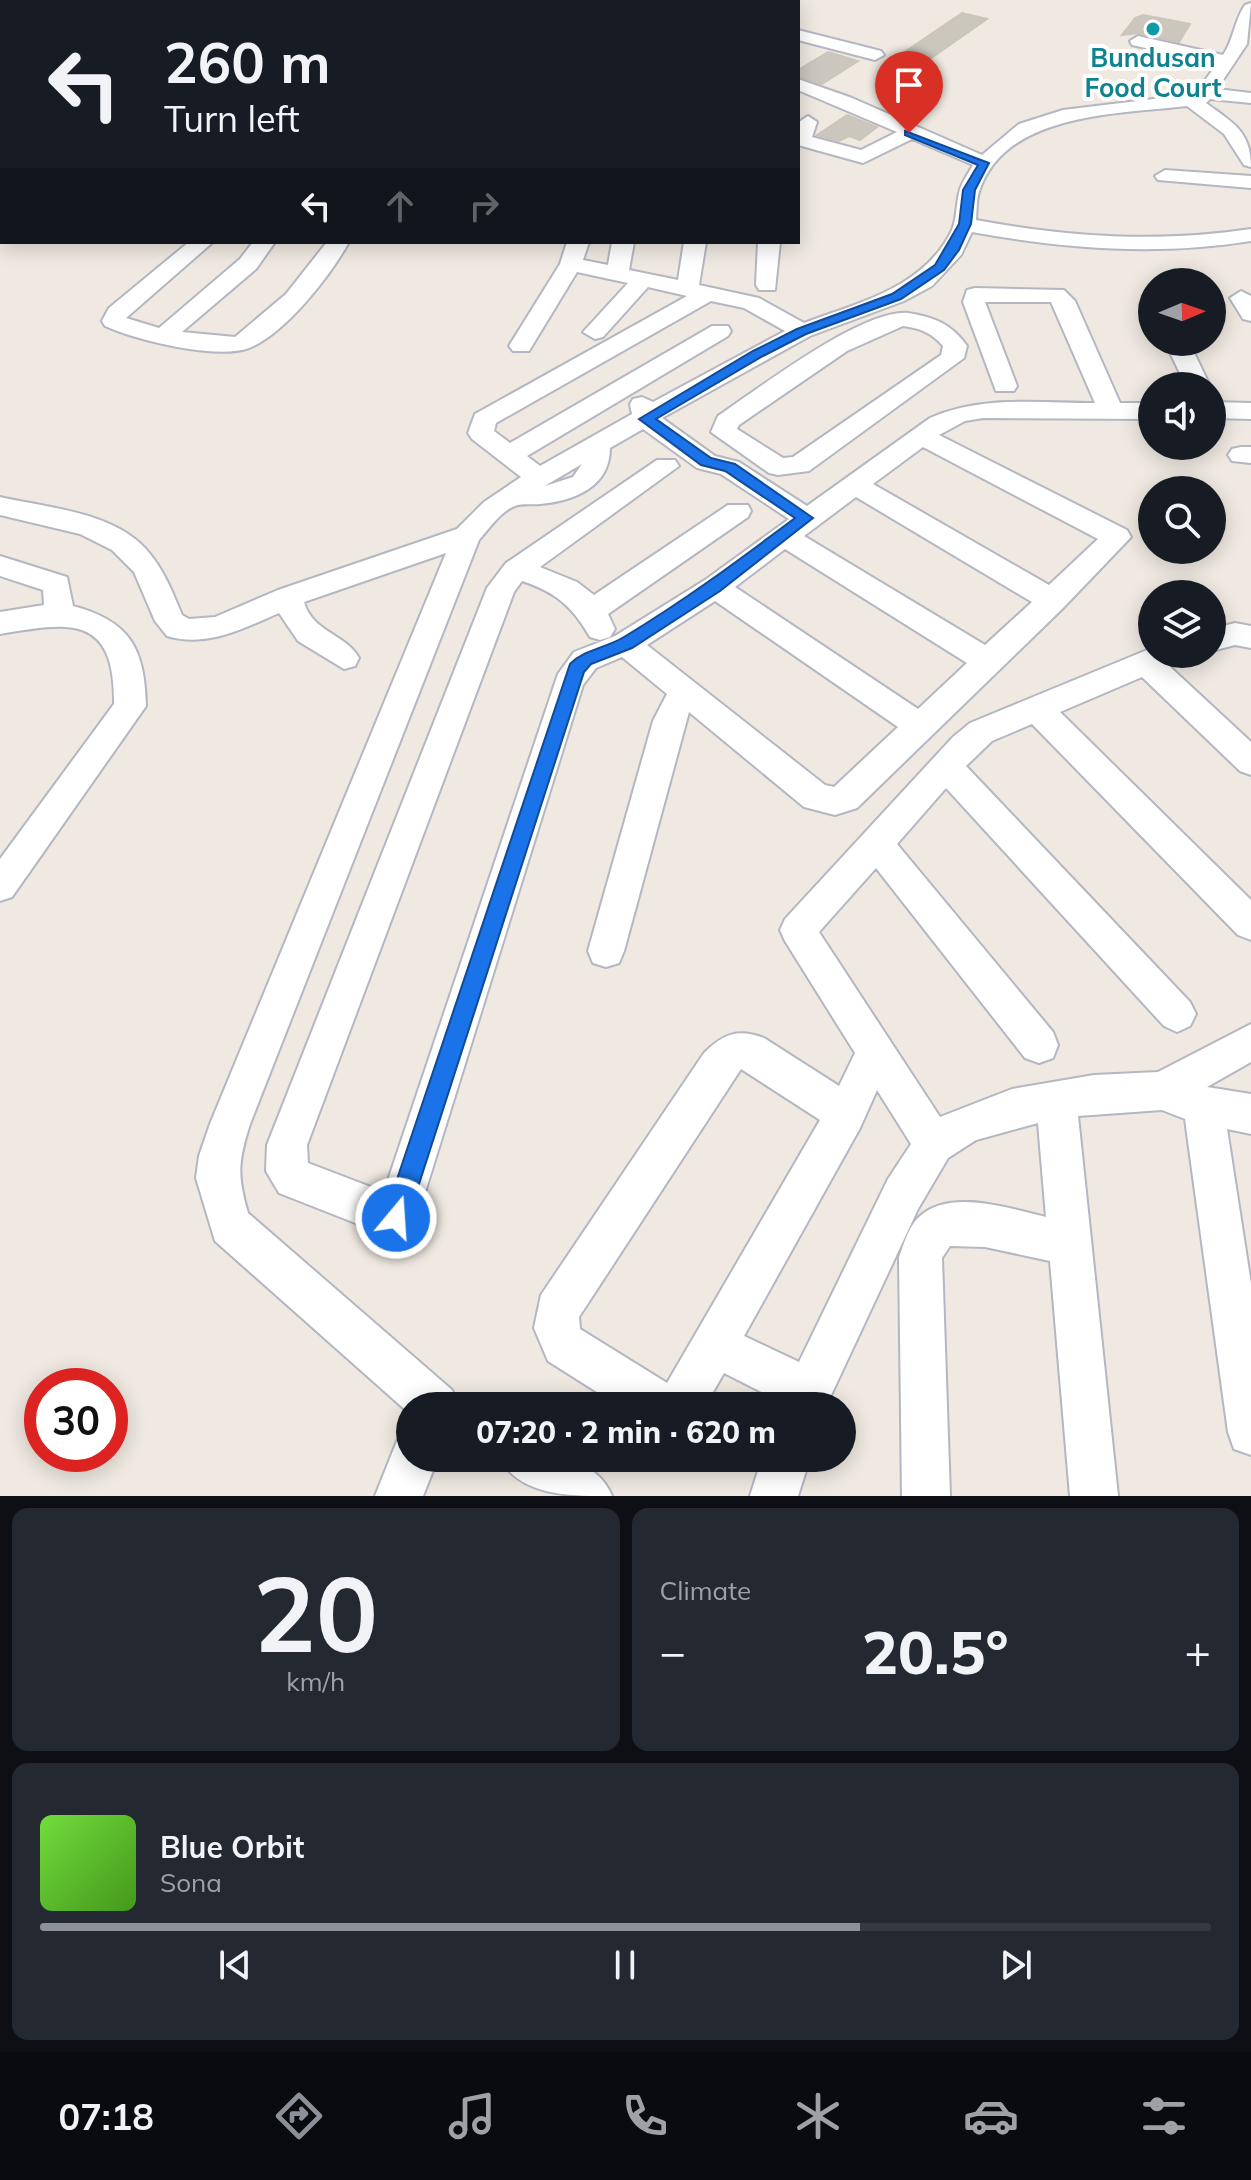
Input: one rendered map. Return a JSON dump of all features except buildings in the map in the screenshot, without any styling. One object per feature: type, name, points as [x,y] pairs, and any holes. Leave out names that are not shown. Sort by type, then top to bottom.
[{"type":"street","points":[[1229,54],[1225,27],[1228,16],[1240,0]]},
{"type":"street","points":[[1203,94],[1239,44],[1248,17]]},
{"type":"street","points":[[800,36],[875,55],[861,66]]},
{"type":"street","points":[[1138,41],[1229,54],[1251,53]]},
{"type":"street","points":[[800,57],[822,42]]},
{"type":"street","points":[[800,84],[831,88],[909,133],[984,163]]},
{"type":"street","points":[[1203,94],[1251,161]]},
{"type":"street","points":[[420,1392],[230,1226],[221,1206],[217,1178],[219,1156],[230,1124],[467,536],[493,508],[650,411],[790,338],[896,296],[924,281],[953,250],[965,224],[969,190],[984,163],[1026,128],[1050,119],[1203,94],[1251,96]]},
{"type":"street","points":[[808,122],[802,140],[863,157],[909,133]]},
{"type":"street","points":[[1165,176],[1251,182]]},
{"type":"street","points":[[965,224],[1039,239],[1083,243],[1175,242],[1251,235]]},
{"type":"street","points":[[200,244],[117,313],[113,321],[227,344],[243,342],[318,274],[337,244]]},
{"type":"street","points":[[166,334],[248,264],[263,244]]},
{"type":"street","points":[[617,274],[623,244]]},
{"type":"street","points":[[695,244],[700,297],[720,331]]},
{"type":"street","points":[[767,285],[769,244]]},
{"type":"street","points":[[521,346],[574,253],[617,274],[700,297],[790,338]]},
{"type":"street","points":[[595,332],[643,279]]},
{"type":"street","points":[[1005,386],[974,302],[975,295],[1056,295],[1064,301],[1111,411]]},
{"type":"street","points":[[539,478],[481,433],[484,419],[700,297]]},
{"type":"street","points":[[507,456],[720,331],[839,346],[900,319],[926,323],[941,330],[950,338],[956,353],[800,465],[778,467],[728,438],[724,432],[727,421],[839,346]]},
{"type":"street","points":[[580,363],[650,411],[706,462],[730,468],[795,527],[988,661]]},
{"type":"street","points":[[666,466],[516,570],[490,609],[287,1145],[287,1171],[294,1178],[396,1218],[569,682],[585,660],[617,648],[715,587],[922,436],[959,414],[983,410],[1138,411]]},
{"type":"street","points":[[1226,410],[1251,411]]},
{"type":"street","points":[[516,570],[560,585],[583,599],[617,648],[684,690],[816,797],[835,801],[845,798],[1117,537],[922,436]]},
{"type":"street","points":[[511,496],[558,495],[595,472],[599,461],[597,444]]},
{"type":"street","points":[[855,485],[1053,601]]},
{"type":"street","points":[[0,506],[95,531],[135,554],[177,628],[189,630],[219,627],[288,597],[467,536]]},
{"type":"street","points":[[592,611],[738,511]]},
{"type":"street","points":[[0,566],[57,584],[59,613]]},
{"type":"street","points":[[715,587],[920,726]]},
{"type":"street","points":[[288,597],[291,615],[302,631],[344,658]]},
{"type":"street","points":[[0,623],[59,613],[90,620],[115,635],[132,671],[130,706],[0,886]]},
{"type":"street","points":[[1226,636],[1235,634],[1251,637]]},
{"type":"street","points":[[934,1144],[798,930],[981,732],[1138,664]]},
{"type":"street","points":[[1165,668],[1251,762]]},
{"type":"street","points":[[606,951],[669,721],[684,690]]},
{"type":"street","points":[[1036,708],[1251,924]]},
{"type":"street","points":[[947,767],[1177,1014]]},
{"type":"street","points":[[877,844],[1039,1045]]},
{"type":"street","points":[[807,1392],[903,1194],[934,1144],[965,1124],[1012,1108],[1056,1100],[1162,1091],[1251,1042]]},
{"type":"street","points":[[639,1392],[564,1345],[556,1328],[557,1311],[718,1066],[733,1051],[750,1051],[846,1114]]},
{"type":"street","points":[[688,1392],[846,1114],[875,1052]]},
{"type":"street","points":[[1162,1091],[1203,1106],[1251,1114]]},
{"type":"street","points":[[1056,1100],[1094,1496]]},
{"type":"street","points":[[1203,1106],[1251,1432]]},
{"type":"street","points":[[926,1496],[920,1257],[926,1242],[941,1227],[966,1225],[1070,1244]]},
{"type":"street","points":[[715,1345],[794,1392]]},
{"type":"street","points":[[399,1496],[408,1472]]},
{"type":"street","points":[[548,1472],[588,1496]]},
{"type":"street","points":[[774,1496],[782,1472]]},
{"type":"place","name":"Bundusan Food Court","points":[[1153,29]]},
{"type":"route","points":[[396,1218],[569,682],[576,669],[585,660],[626,644],[715,587],[806,518],[730,468],[706,462],[646,419],[758,353],[802,331],[896,296],[924,281],[939,268],[953,250],[965,224],[969,190],[984,163],[909,133]]}]
